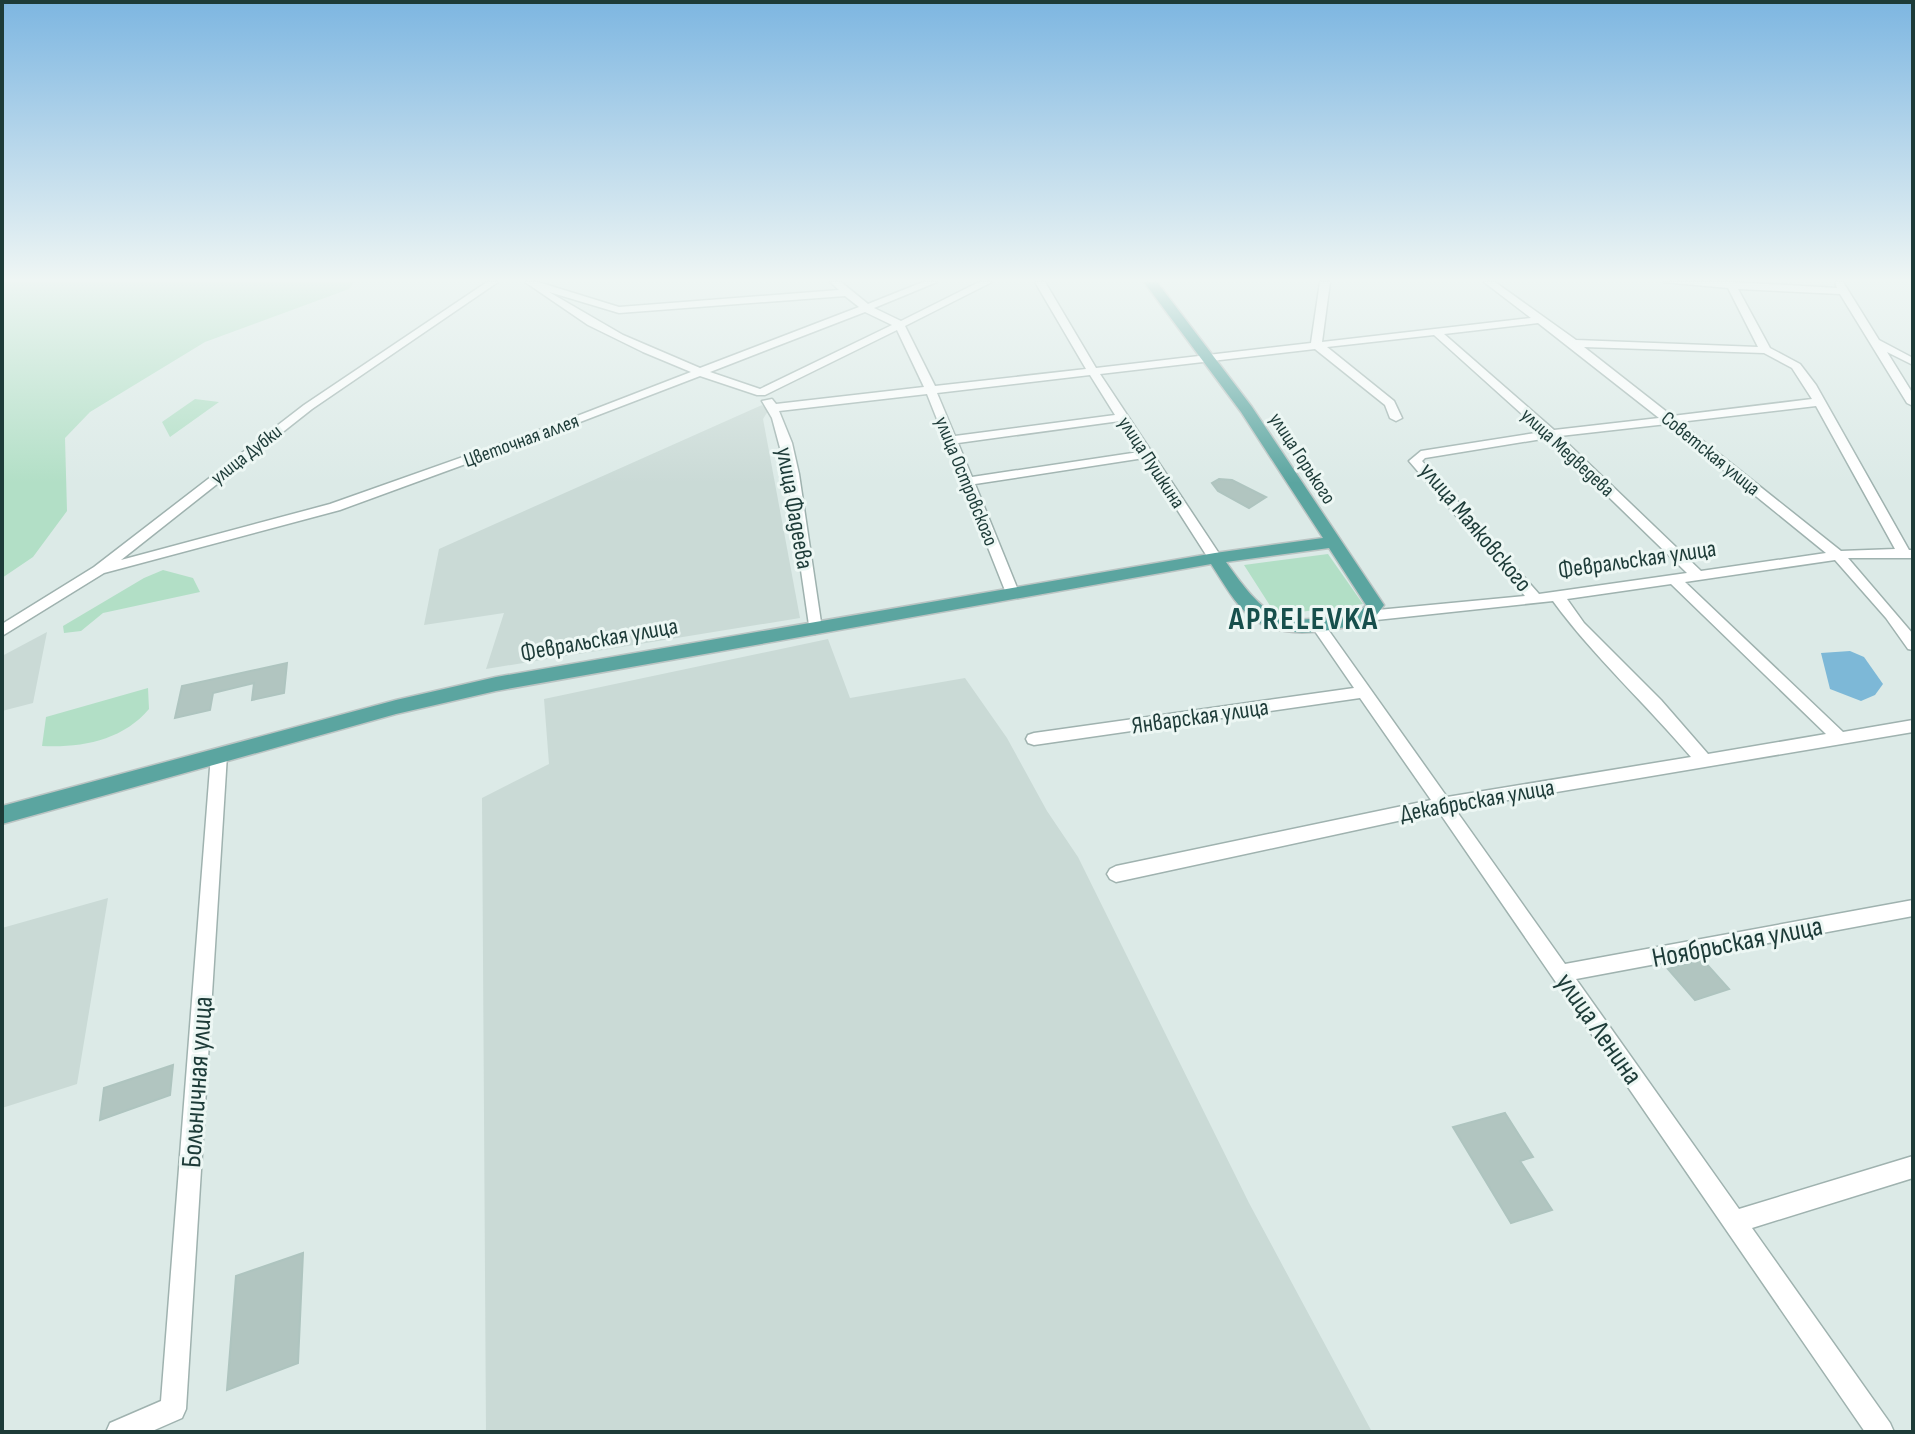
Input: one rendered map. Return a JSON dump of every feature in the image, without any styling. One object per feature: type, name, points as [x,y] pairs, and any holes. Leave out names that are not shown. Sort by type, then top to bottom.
[{"type":"main road","name":"улица Горького","points":[[1201,349],[1247,410],[1374,600],[1375,605],[1367,616]]},
{"type":"main road","name":"Февральская улица","points":[[2,815],[496,684],[1215,558],[1334,542]]},
{"type":"main road","points":[[1215,558],[1258,613],[1289,626],[1367,616]]},
{"type":"street","name":"улица Дубки","points":[[2,631],[99,570],[308,407],[394,349]]},
{"type":"street","points":[[643,349],[700,373],[761,393],[849,349]]},
{"type":"street","name":"Цветочная аллея","points":[[99,570],[335,507],[763,349]]},
{"type":"street","name":"улица Островского","points":[[911,349],[930,388],[1013,595]]},
{"type":"street","name":"улица Пушкина","points":[[1080,349],[1215,558]]},
{"type":"street","points":[[774,408],[1278,349]]},
{"type":"street","points":[[1322,349],[1390,403],[1396,418]]},
{"type":"street","name":"улица Медведева","points":[[1455,349],[1551,434],[1698,576]]},
{"type":"street","name":"Советская улица","points":[[1581,349],[1838,555],[1913,645]]},
{"type":"street","points":[[1736,349],[1766,350],[1796,366],[1909,554]]},
{"type":"street","points":[[1879,349],[1913,403]]},
{"type":"street","points":[[1889,349],[1913,362]]},
{"type":"street","name":"улица Фадеева","points":[[761,393],[774,408],[791,459],[815,629]]},
{"type":"street","points":[[1551,434],[1820,402]]},
{"type":"street","points":[[951,440],[1123,417]]},
{"type":"street","name":"улица Маяковского","points":[[1536,599],[1415,461],[1421,455],[1551,434]]},
{"type":"street","points":[[967,481],[1147,454]]},
{"type":"street","name":"Февральская улица","points":[[1367,616],[1536,599],[1838,555],[1909,554]]},
{"type":"street","points":[[1675,580],[1841,739],[1913,726]]},
{"type":"street","points":[[1557,596],[1579,626],[1655,704],[1704,761]]},
{"type":"street","name":"улица Ленина","points":[[1317,624],[1881,1432]]},
{"type":"street","name":"Январская улица","points":[[1034,739],[1365,692]]},
{"type":"street","name":"Декабрьская улица","points":[[1116,874],[1444,804],[1841,739]]},
{"type":"street","name":"Больничная улица","points":[[119,1432],[173,1409],[219,755]]},
{"type":"street","name":"Ноябрьская улица","points":[[1562,973],[1913,908]]},
{"type":"street","points":[[1734,1222],[1913,1167]]},
{"type":"shaded area","points":[[762,405],[768,411],[763,419],[800,618],[486,669],[504,613],[424,625],[439,549]]},
{"type":"shaded area","points":[[47,632],[33,703],[2,711],[2,656]]},
{"type":"shaded area","points":[[828,639],[850,698],[965,678],[1007,738],[1047,811],[1078,857],[1249,1203],[1372,1432],[486,1432],[482,798],[549,764],[544,699]]},
{"type":"shaded area","points":[[108,898],[77,1084],[2,1108],[2,928]]},
{"type":"green space","points":[[2,349],[194,349],[90,412],[65,438],[67,511],[33,557],[2,578]]},
{"type":"green space","points":[[195,399],[219,402],[170,437],[162,422]]},
{"type":"green space","points":[[1328,554],[1363,604],[1276,615],[1244,565]]},
{"type":"green space","points":[[163,570],[193,578],[200,592],[103,613],[81,631],[64,633],[63,626]]},
{"type":"green space","points":[[148,688],[149,709],[127,728],[87,743],[42,746],[46,717]]},
{"type":"water","points":[[1850,651],[1864,657],[1883,684],[1875,695],[1861,701],[1830,689],[1821,653]]},
{"type":"building","points":[[1219,479],[1232,480],[1266,497],[1249,508],[1218,491],[1212,483]]},
{"type":"building","points":[[287,663],[284,693],[252,700],[254,683],[213,693],[210,710],[175,718],[182,686]]},
{"type":"building","points":[[1702,959],[1729,989],[1695,1000],[1668,969]]},
{"type":"building","points":[[173,1065],[170,1095],[100,1120],[104,1088]]},
{"type":"building","points":[[1505,1113],[1533,1157],[1520,1161],[1552,1210],[1511,1223],[1453,1127]]},
{"type":"building","points":[[303,1253],[298,1363],[227,1390],[236,1276]]},
{"type":"district","name":"APRELEVKA","points":[[1304,618]]}]
